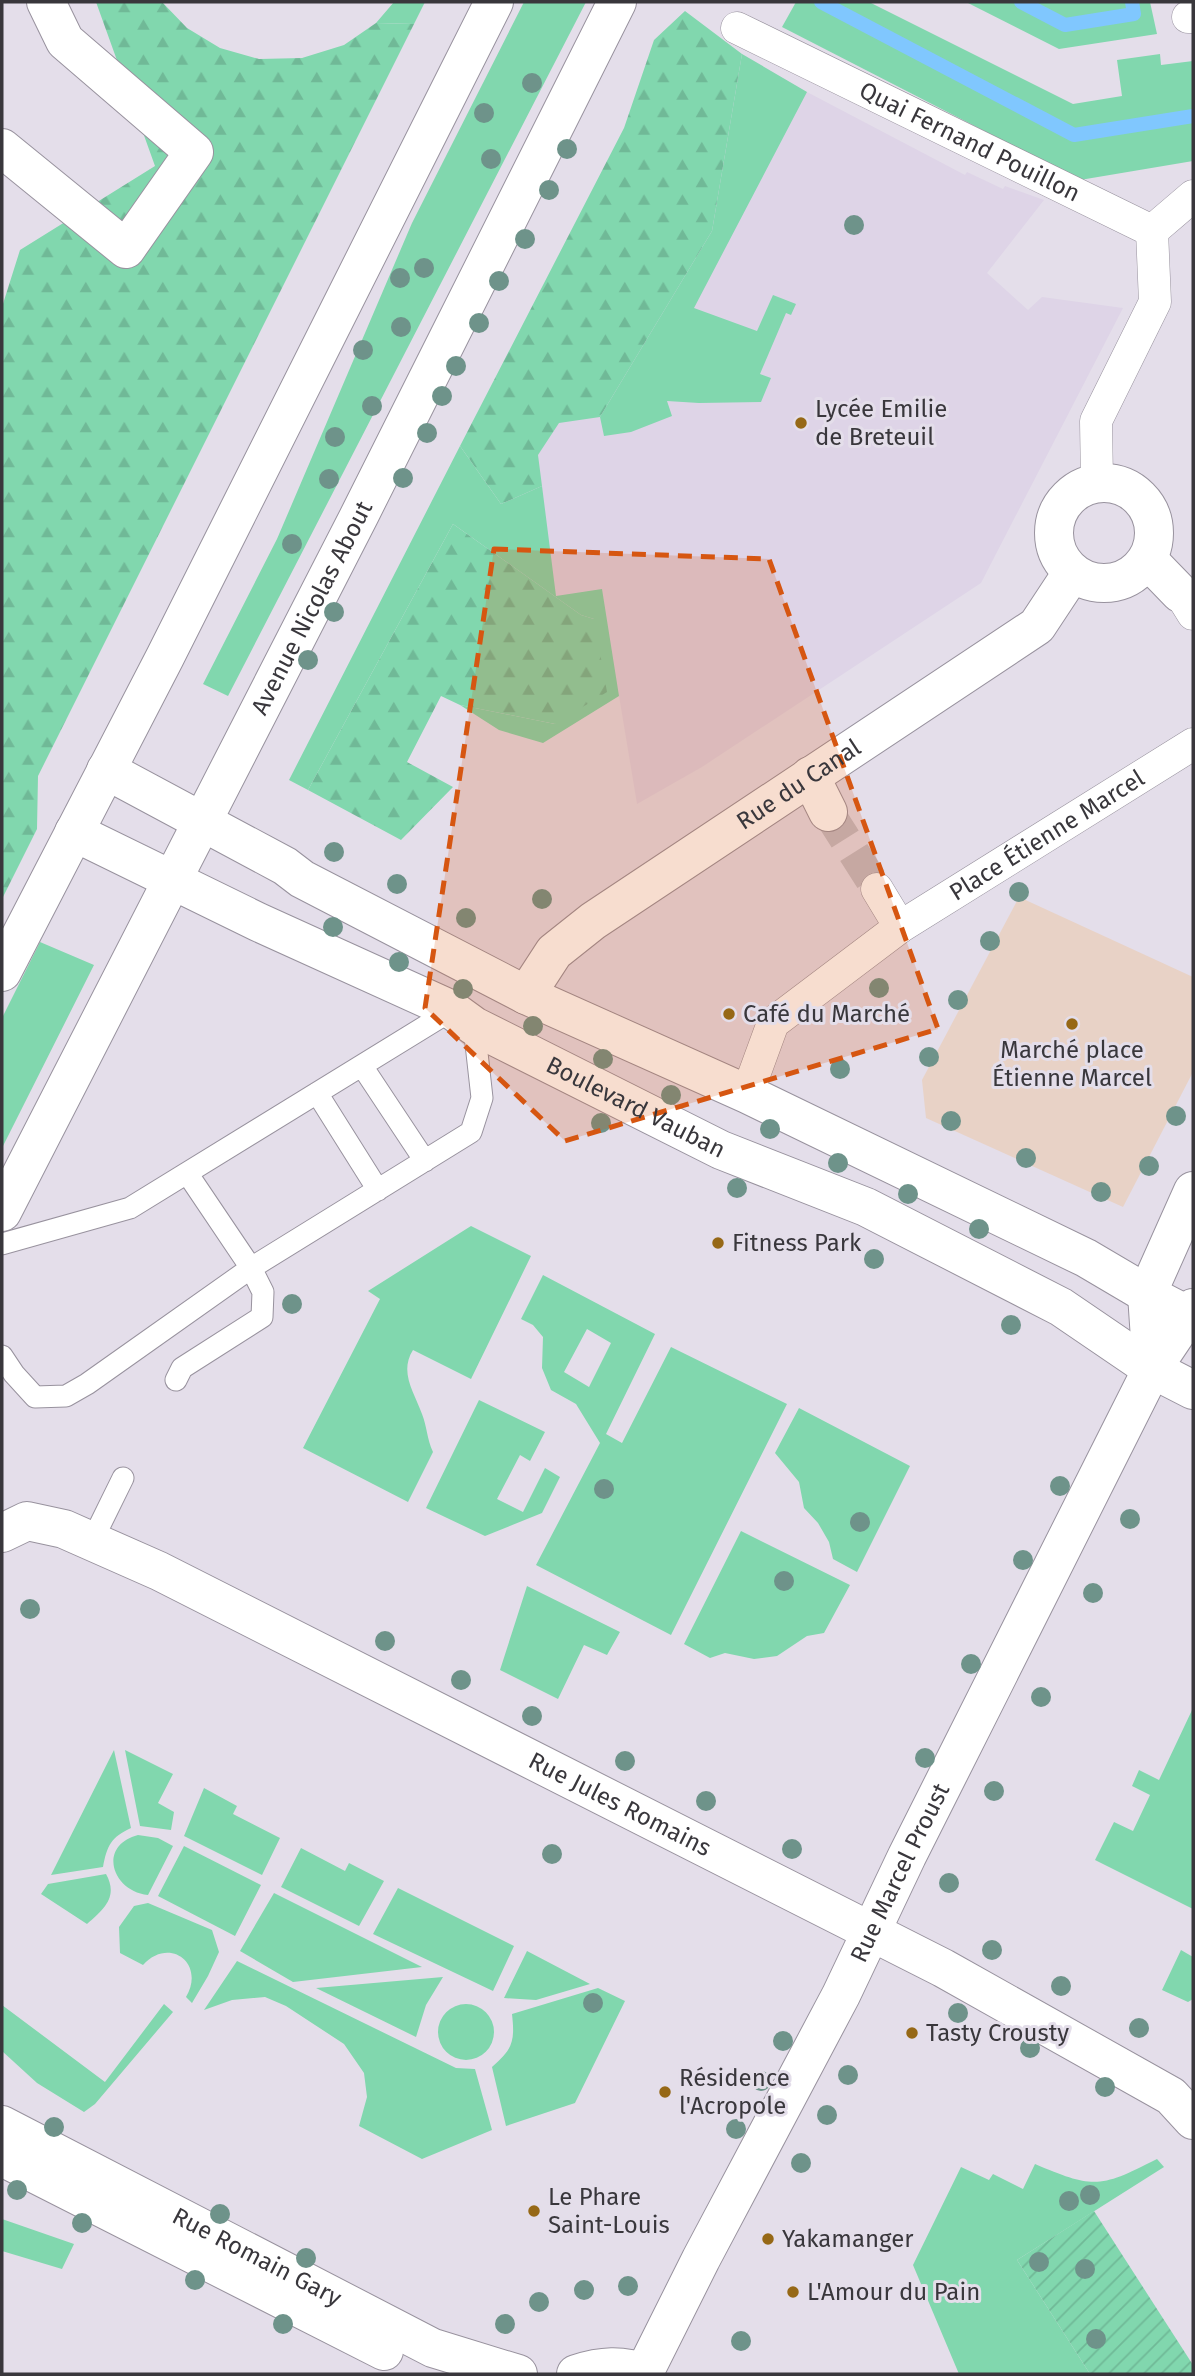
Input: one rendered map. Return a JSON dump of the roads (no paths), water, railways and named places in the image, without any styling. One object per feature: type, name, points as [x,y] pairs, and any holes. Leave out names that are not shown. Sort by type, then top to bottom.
[{"type":"street","points":[[2,148],[126,249],[194,152],[65,41],[46,2]]},
{"type":"street","points":[[2,972],[172,645],[494,2]]},
{"type":"street","name":"Avenue Nicolas About","points":[[2,1212],[360,514],[617,2]]},
{"type":"street","name":"Quai Fernand Pouillon","points":[[737,28],[1152,231]]},
{"type":"street","points":[[1097,482],[1096,421],[1155,303],[1152,231],[1193,195]]},
{"type":"street","points":[[1097,482],[1126,486],[1147,505],[1156,533],[1148,560],[1126,579],[1098,584],[1072,573],[1055,548],[1055,519],[1070,495],[1097,482]]},
{"type":"street","points":[[1148,560],[1187,603]]},
{"type":"street","name":"Rue du Canal","points":[[526,995],[554,952],[593,921],[1037,626],[1072,573]]},
{"type":"street","name":"Place Étienne Marcel","points":[[747,1094],[773,1023],[900,927],[1193,744]]},
{"type":"street","points":[[106,770],[285,866],[302,879],[526,995],[747,1094],[1086,1258],[1147,1294],[1192,1314]]},
{"type":"street","points":[[810,776],[828,812]]},
{"type":"street","name":"Boulevard Vauban","points":[[74,832],[463,1018],[721,1150],[866,1207],[1061,1307],[1152,1369],[1193,1390]]},
{"type":"street","points":[[877,889],[900,927]]},
{"type":"street","points":[[1152,1369],[1147,1294],[1193,1191]]},
{"type":"street","name":"Rue Marcel Proust","points":[[645,2374],[701,2259],[841,1995],[1152,1369],[1192,1314]]},
{"type":"street","name":"Rue Jules Romains","points":[[15,1527],[64,1529],[159,1571],[943,1968],[1171,2096],[1193,2120]]},
{"type":"street","name":"Rue Romain Gary","points":[[2,2126],[433,2348],[517,2374]]},
{"type":"street","name":"Rue Romain Gary","points":[[2,2157],[315,2318],[432,2374]]},
{"type":"street","points":[[576,2374],[598,2367],[621,2367],[645,2374]]},
{"type":"lane","points":[[2,1244],[131,1208],[362,1066],[463,1018],[482,1098],[471,1132],[251,1268],[66,1396],[35,1397],[13,1374],[2,1356]]},
{"type":"lane","points":[[362,1066],[425,1161]]},
{"type":"lane","points":[[317,1093],[378,1190]]},
{"type":"lane","points":[[176,1380],[182,1368],[261,1317],[263,1292],[251,1268],[187,1173]]},
{"type":"lane","points":[[92,1541],[123,1478]]},
{"type":"waterway","points":[[821,2],[1074,135],[1193,116]]},
{"type":"waterway","points":[[1021,2],[1065,25],[1134,14],[1132,2]]},
{"type":"tunnel","points":[[828,812],[877,889]]},
{"type":"place","name":"Lycée Emilie de Breteuil","points":[[801,423]]},
{"type":"place","name":"Café du Marché","points":[[729,1014]]},
{"type":"place","name":"Marché place Étienne Marcel","points":[[1072,1024]]},
{"type":"place","name":"Fitness Park","points":[[718,1243]]},
{"type":"place","name":"Tasty Crousty","points":[[912,2033]]},
{"type":"place","name":"Résidence l'Acropole","points":[[665,2092]]},
{"type":"place","name":"Le Phare Saint-Louis","points":[[534,2211]]},
{"type":"place","name":"Yakamanger","points":[[768,2239]]},
{"type":"place","name":"L'Amour du Pain","points":[[793,2292]]}]
